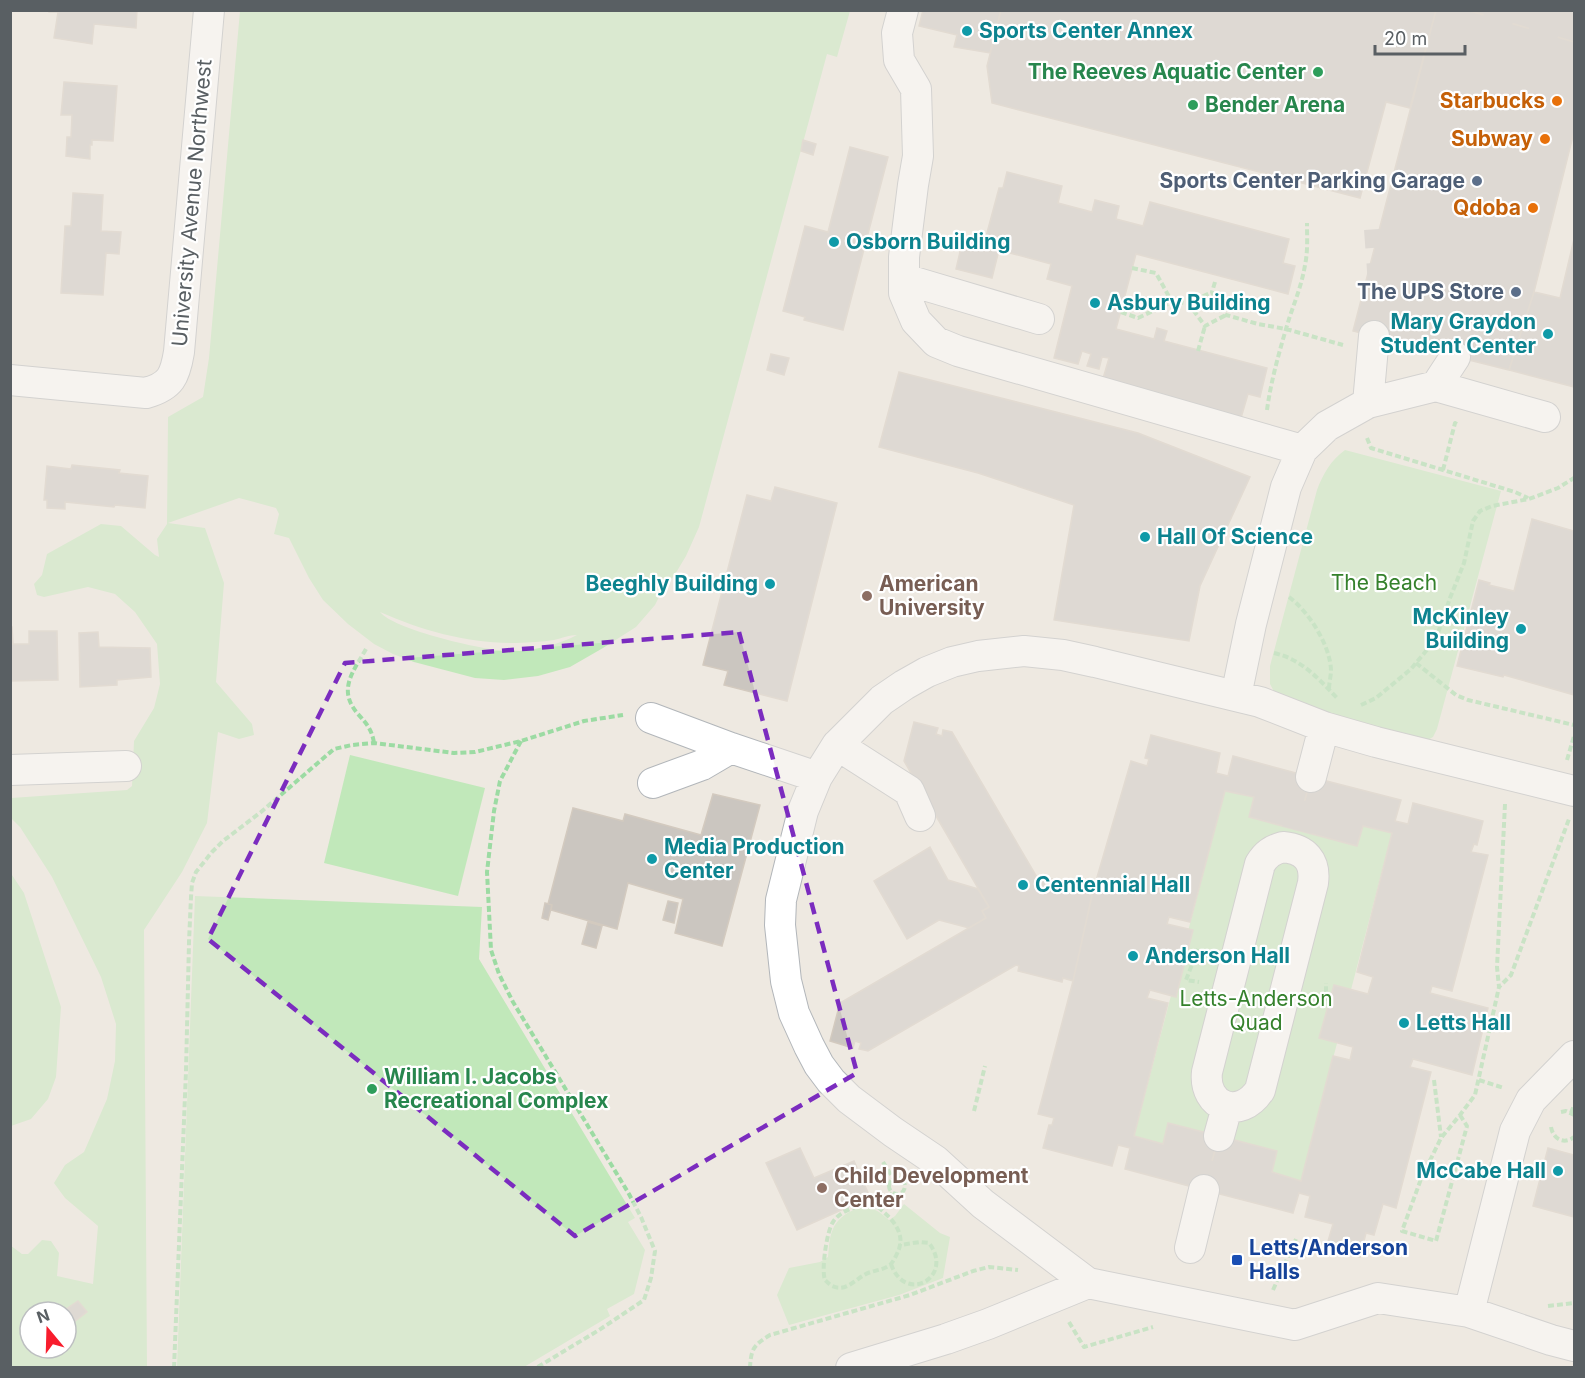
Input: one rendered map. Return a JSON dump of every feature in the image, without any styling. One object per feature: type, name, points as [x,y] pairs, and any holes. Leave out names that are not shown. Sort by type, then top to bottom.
[{"type":"street","name":"University Avenue Northwest","points":[[10,380],[146,393],[167,384],[176,371],[209,10]]},
{"type":"street","points":[[903,10],[897,33],[899,60],[916,89],[918,156],[904,257],[904,293],[916,321],[936,342],[970,354],[1302,450]]},
{"type":"street","points":[[904,279],[1040,319]]},
{"type":"street","points":[[1363,343],[1368,403]]},
{"type":"street","points":[[1436,386],[1455,357]]},
{"type":"street","points":[[1236,696],[1248,635],[1286,487],[1302,450],[1327,426],[1368,403],[1436,386],[1545,417]]},
{"type":"street","points":[[1569,1368],[1563,1343],[1469,1312],[1378,1298],[1294,1325],[1088,1283],[983,1204],[936,1161],[849,1100],[831,1081],[808,1046],[794,1013],[786,981],[780,925],[781,900],[804,811],[817,777],[837,745],[882,700],[927,672],[952,662],[1002,652],[1024,651],[1063,655],[1260,702],[1324,727],[1573,802]]},
{"type":"street","points":[[651,718],[817,777]]},
{"type":"street","points":[[1311,777],[1324,727]]},
{"type":"street","points":[[837,745],[909,791],[920,816]]},
{"type":"street","points":[[653,783],[702,765],[731,748]]},
{"type":"street","points":[[10,770],[126,766]]},
{"type":"street","points":[[1295,839],[1301,851],[1308,858],[1314,874],[1285,996],[1260,1090],[1247,1104],[1227,1107],[1219,1103],[1208,1089],[1207,1072],[1260,864],[1265,855],[1295,839]]},
{"type":"street","points":[[1469,1312],[1515,1131],[1531,1100],[1575,1056]]},
{"type":"street","points":[[1219,1137],[1227,1107]]},
{"type":"street","points":[[1190,1248],[1204,1190]]},
{"type":"street","points":[[851,1368],[988,1324],[1088,1283]]},
{"type":"street","points":[[931,1368],[946,1339]]},
{"type":"path","points":[[1266,417],[1269,392],[1306,263],[1306,223]]},
{"type":"path","points":[[1132,268],[1156,273],[1172,302]]},
{"type":"path","points":[[1215,282],[1212,292],[1226,315],[1344,346],[1363,343]]},
{"type":"path","points":[[1121,312],[1138,318],[1172,302],[1188,303],[1212,292]]},
{"type":"path","points":[[1188,303],[1205,326]]},
{"type":"path","points":[[1198,351],[1205,326],[1226,315]]},
{"type":"path","points":[[1443,470],[1455,423]]},
{"type":"path","points":[[1365,434],[1371,448],[1515,492],[1528,499]]},
{"type":"path","points":[[1359,707],[1376,698],[1411,669],[1436,639],[1464,563],[1473,521],[1480,511],[1492,506],[1528,499],[1558,488],[1575,478]]},
{"type":"path","points":[[1283,593],[1302,610],[1320,635],[1331,670],[1329,689]]},
{"type":"path","points":[[366,649],[351,676],[347,694],[356,712],[372,733],[374,743]]},
{"type":"path","points":[[1272,652],[1306,667],[1343,704]]},
{"type":"path","points":[[1416,663],[1456,695],[1468,700],[1575,725]]},
{"type":"path","points":[[174,1368],[189,942],[192,883],[196,872],[218,846],[334,749],[374,743],[454,753],[475,752],[609,716],[634,714],[651,718]]},
{"type":"path","points":[[1573,742],[1575,736]]},
{"type":"path","points":[[520,741],[500,781],[494,811],[487,872],[491,950],[499,974],[513,1002],[629,1194],[655,1251],[651,1278],[644,1300],[536,1368]]},
{"type":"path","points":[[1460,1115],[1467,1126],[1436,1241],[1402,1231],[1421,1179],[1441,1138],[1475,1095],[1479,1080],[1499,987],[1497,967],[1505,794]]},
{"type":"path","points":[[1499,987],[1511,975],[1573,802]]},
{"type":"path","points":[[1198,949],[1186,980],[1203,983]]},
{"type":"path","points":[[1311,997],[1326,999],[1326,983]]},
{"type":"path","points":[[974,1111],[985,1066]]},
{"type":"path","points":[[1434,1080],[1441,1138]]},
{"type":"path","points":[[1479,1080],[1510,1090]]},
{"type":"path","points":[[1557,1114],[1561,1112],[1573,1114],[1575,1105]]},
{"type":"path","points":[[1551,1121],[1551,1131],[1557,1138],[1566,1141],[1575,1137]]},
{"type":"path","points":[[902,1179],[905,1186],[904,1191],[897,1195],[892,1193],[888,1188],[891,1180],[902,1179]]},
{"type":"path","points":[[878,1207],[892,1193]]},
{"type":"path","points":[[863,1206],[878,1207],[894,1222],[901,1237],[900,1245],[891,1264],[863,1275],[847,1287],[834,1287],[825,1279],[823,1269],[826,1241],[832,1223],[838,1215],[863,1206]]},
{"type":"path","points":[[891,1264],[894,1273],[905,1283],[917,1284],[934,1274],[937,1265],[936,1255],[928,1244],[920,1242],[900,1245]]},
{"type":"path","points":[[750,1368],[750,1359],[755,1344],[770,1335],[910,1294],[973,1271],[989,1267],[1027,1270]]},
{"type":"path","points":[[1548,1306],[1575,1303]]},
{"type":"highlighted area","points":[[739,632],[857,1073],[575,1236],[208,939],[345,663]]},
{"type":"green space","points":[[240,11],[850,11],[837,57],[827,54],[699,527],[674,576],[664,587],[655,605],[636,627],[570,667],[538,676],[504,680],[475,678],[393,654],[374,644],[348,624],[323,600],[289,538],[274,534],[279,514],[276,508],[239,498],[168,523],[205,528],[224,583],[216,682],[252,724],[254,735],[239,739],[218,732],[207,823],[182,872],[144,930],[147,1367],[11,1367],[10,1245],[22,1254],[28,1254],[42,1240],[51,1241],[59,1253],[57,1276],[93,1284],[98,1226],[65,1198],[54,1183],[65,1165],[84,1152],[107,1099],[115,1061],[116,1024],[101,977],[52,877],[20,827],[11,818],[11,798],[127,790],[132,786],[134,741],[154,708],[160,684],[157,644],[135,612],[115,594],[88,587],[44,597],[37,595],[34,584],[42,575],[47,554],[101,524],[121,526],[159,557],[157,539],[167,524],[168,417],[203,397],[209,358]],"holes":[[[380,612],[413,625],[464,639],[499,643],[536,642],[577,635],[535,649],[500,650],[417,631],[401,625]]]},
{"type":"green space","name":"The Beach","points":[[1345,450],[1501,491],[1437,729],[1433,737],[1426,741],[1278,699],[1270,684],[1270,666],[1317,490],[1328,468]]},
{"type":"green space","points":[[350,755],[485,788],[458,896],[324,863]]},
{"type":"green space","name":"Letts-Anderson Quad","points":[[1225,791],[1254,797],[1249,817],[1357,846],[1363,826],[1392,833],[1301,1181],[1272,1172],[1276,1151],[1169,1123],[1163,1144],[1134,1136]]},
{"type":"green space","points":[[10,872],[24,893],[61,1007],[56,1077],[48,1099],[31,1119],[11,1126]]},
{"type":"green space","name":"William I. Jacobs Recreational Complex","points":[[195,896],[482,907],[479,959],[635,1218],[628,1222],[645,1250],[634,1294],[607,1309],[610,1316],[524,1367],[177,1367]]},
{"type":"green space","points":[[904,1204],[940,1233],[950,1237],[943,1278],[899,1295],[789,1325],[777,1295],[789,1268],[820,1262],[828,1257],[833,1229],[844,1215],[855,1209],[867,1208],[879,1212],[889,1220]]},
{"type":"building","points":[[49,10],[137,10],[136,28],[94,24],[92,44],[54,38],[58,12],[49,12]]},
{"type":"building","name":"Sports Center Annex","points":[[923,10],[1001,10],[990,53],[954,47],[957,35],[919,26]]},
{"type":"building","name":"Bender Arena","points":[[1001,10],[1436,10],[1410,108],[1386,102],[1360,198],[992,103],[987,66]]},
{"type":"building","name":"Sports Center Parking Garage","points":[[1436,10],[1467,10],[1574,42],[1574,132],[1534,292],[1509,370],[1353,331]]},
{"type":"building","points":[[1467,10],[1574,10],[1574,42]]},
{"type":"building","points":[[64,82],[117,86],[113,141],[92,140],[90,159],[66,156],[67,137],[71,137],[72,115],[61,115]]},
{"type":"building","points":[[803,140],[816,144],[813,155],[801,151]]},
{"type":"building","name":"Osborn Building","points":[[850,147],[888,157],[843,330],[804,320],[805,317],[783,311],[805,226],[828,232]]},
{"type":"building","name":"Asbury Building","points":[[1007,172],[1062,186],[1058,203],[1092,212],[1095,200],[1119,206],[1116,219],[1143,226],[1150,202],[1289,239],[1283,263],[1295,266],[1288,294],[1136,254],[1116,329],[1154,339],[1157,328],[1167,331],[1164,341],[1267,368],[1260,397],[1248,394],[1241,418],[1102,382],[1109,358],[1102,357],[1099,369],[1087,366],[1091,354],[1082,351],[1078,364],[1054,358],[1072,286],[1047,279],[1051,264],[999,250],[992,278],[956,269],[963,239],[984,244],[999,188],[1003,188]]},
{"type":"building","points":[[73,193],[103,195],[101,231],[121,232],[119,254],[106,253],[103,295],[61,293],[65,226],[71,226]]},
{"type":"building","name":"Mary Graydon Student Center","points":[[1574,239],[1574,387],[1509,370],[1534,292],[1560,298]]},
{"type":"building","points":[[771,354],[789,358],[784,375],[767,370]]},
{"type":"building","name":"Hall Of Science","points":[[899,372],[1138,433],[1250,477],[1200,586],[1189,641],[1054,620],[1074,505],[978,473],[879,447]]},
{"type":"building","points":[[72,465],[120,470],[119,473],[148,476],[145,508],[65,502],[65,509],[47,508],[47,500],[44,500],[47,466],[71,469]]},
{"type":"building","name":"Beeghly Building","points":[[775,487],[837,503],[787,701],[724,685],[728,671],[703,665],[747,495],[771,501]]},
{"type":"building","name":"McKinley Building","points":[[1532,519],[1574,531],[1574,695],[1504,675],[1503,677],[1457,666],[1479,580],[1514,591]]},
{"type":"building","points":[[10,627],[12,627],[13,644],[29,644],[29,631],[57,631],[58,680],[10,681]]},
{"type":"building","points":[[98,632],[99,647],[150,648],[151,677],[117,680],[117,685],[80,687],[79,633]]},
{"type":"building","name":"Centennial Hall","points":[[914,722],[938,728],[936,734],[942,736],[943,730],[952,732],[1038,879],[1041,880],[1042,876],[1093,891],[1073,981],[1063,978],[1062,982],[1018,971],[1019,966],[1016,965],[868,1051],[859,1049],[861,1043],[855,1041],[853,1048],[830,1041],[840,1003],[986,918],[982,911],[989,907],[904,761]]},
{"type":"building","name":"Anderson Hall","points":[[1151,735],[1220,753],[1216,773],[1228,776],[1233,756],[1311,777],[1297,830],[1249,817],[1254,797],[1225,791],[1190,922],[1169,917],[1167,924],[1193,930],[1176,997],[1150,990],[1147,998],[1168,1003],[1134,1136],[1163,1144],[1168,1123],[1219,1136],[1204,1190],[1125,1169],[1130,1148],[1118,1145],[1112,1166],[1043,1148],[1049,1125],[1052,1125],[1054,1118],[1038,1114],[1073,981],[1093,891],[1131,761],[1147,766],[1149,759],[1145,758]]},
{"type":"building","name":"Letts Hall","points":[[1311,777],[1401,800],[1395,821],[1408,824],[1413,803],[1483,821],[1477,845],[1474,844],[1471,852],[1488,855],[1452,991],[1432,986],[1430,993],[1488,1008],[1472,1075],[1413,1059],[1410,1067],[1431,1072],[1396,1208],[1383,1204],[1374,1235],[1366,1233],[1360,1257],[1326,1248],[1333,1224],[1305,1217],[1310,1196],[1299,1193],[1293,1213],[1204,1190],[1219,1136],[1277,1151],[1272,1172],[1301,1181],[1333,1056],[1350,1060],[1353,1047],[1319,1038],[1334,985],[1368,994],[1373,977],[1357,972],[1392,833],[1363,826],[1357,846],[1297,830]]},
{"type":"building","name":"Media Production Center","points":[[713,794],[760,805],[722,946],[675,933],[683,899],[628,883],[617,929],[551,910],[552,905],[548,904],[573,808],[623,821],[625,814],[701,835]]},
{"type":"building","points":[[930,847],[948,880],[978,889],[989,907],[982,911],[986,918],[969,928],[939,920],[907,939],[874,881]]},
{"type":"building","points":[[668,901],[678,903],[674,923],[663,920]]},
{"type":"building","points":[[545,903],[552,905],[548,920],[542,918]]},
{"type":"building","points":[[588,922],[602,926],[596,948],[582,944]]},
{"type":"building","name":"Child Development Center","points":[[800,1148],[814,1178],[854,1161],[870,1197],[797,1230],[766,1163]]},
{"type":"building","name":"McCabe Hall","points":[[1548,1148],[1574,1155],[1574,1217],[1533,1206]]},
{"type":"building","points":[[78,1301],[87,1312],[78,1319]]},
{"type":"tunnel","points":[[1500,10],[1492,48],[1501,68],[1527,99]]},
{"type":"tunnel","points":[[1455,357],[1527,99],[1549,10]]},
{"type":"tunnel","points":[[1374,336],[1384,298],[1379,229]]},
{"type":"tunnel","points":[[1297,830],[1311,777]]},
{"type":"tunnel","points":[[1204,1190],[1219,1136]]},
{"type":"place","name":"Sports Center Annex","points":[[967,31]]},
{"type":"place","name":"The Reeves Aquatic Center","points":[[1318,72]]},
{"type":"place","name":"Starbucks","points":[[1557,101]]},
{"type":"place","name":"Bender Arena","points":[[1193,105]]},
{"type":"place","name":"Subway","points":[[1545,139]]},
{"type":"place","name":"Sports Center Parking Garage","points":[[1477,181]]},
{"type":"place","name":"Qdoba","points":[[1533,208]]},
{"type":"place","name":"Osborn Building","points":[[834,242]]},
{"type":"place","name":"The UPS Store","points":[[1516,292]]},
{"type":"place","name":"Asbury Building","points":[[1095,303]]},
{"type":"place","name":"Mary Graydon Student Center","points":[[1548,334]]},
{"type":"place","name":"Hall Of Science","points":[[1145,537]]},
{"type":"place","name":"Beeghly Building","points":[[770,584]]},
{"type":"place","name":"American University","points":[[867,596]]},
{"type":"place","name":"McKinley Building","points":[[1521,629]]},
{"type":"place","name":"Media Production Center","points":[[652,859]]},
{"type":"place","name":"Centennial Hall","points":[[1023,885]]},
{"type":"place","name":"Anderson Hall","points":[[1133,956]]},
{"type":"place","name":"Letts Hall","points":[[1404,1023]]},
{"type":"place","name":"William I. Jacobs Recreational Complex","points":[[372,1089]]},
{"type":"place","name":"McCabe Hall","points":[[1558,1171]]},
{"type":"place","name":"Child Development Center","points":[[822,1188]]},
{"type":"place","name":"Letts/Anderson Halls","points":[[1237,1260]]}]
